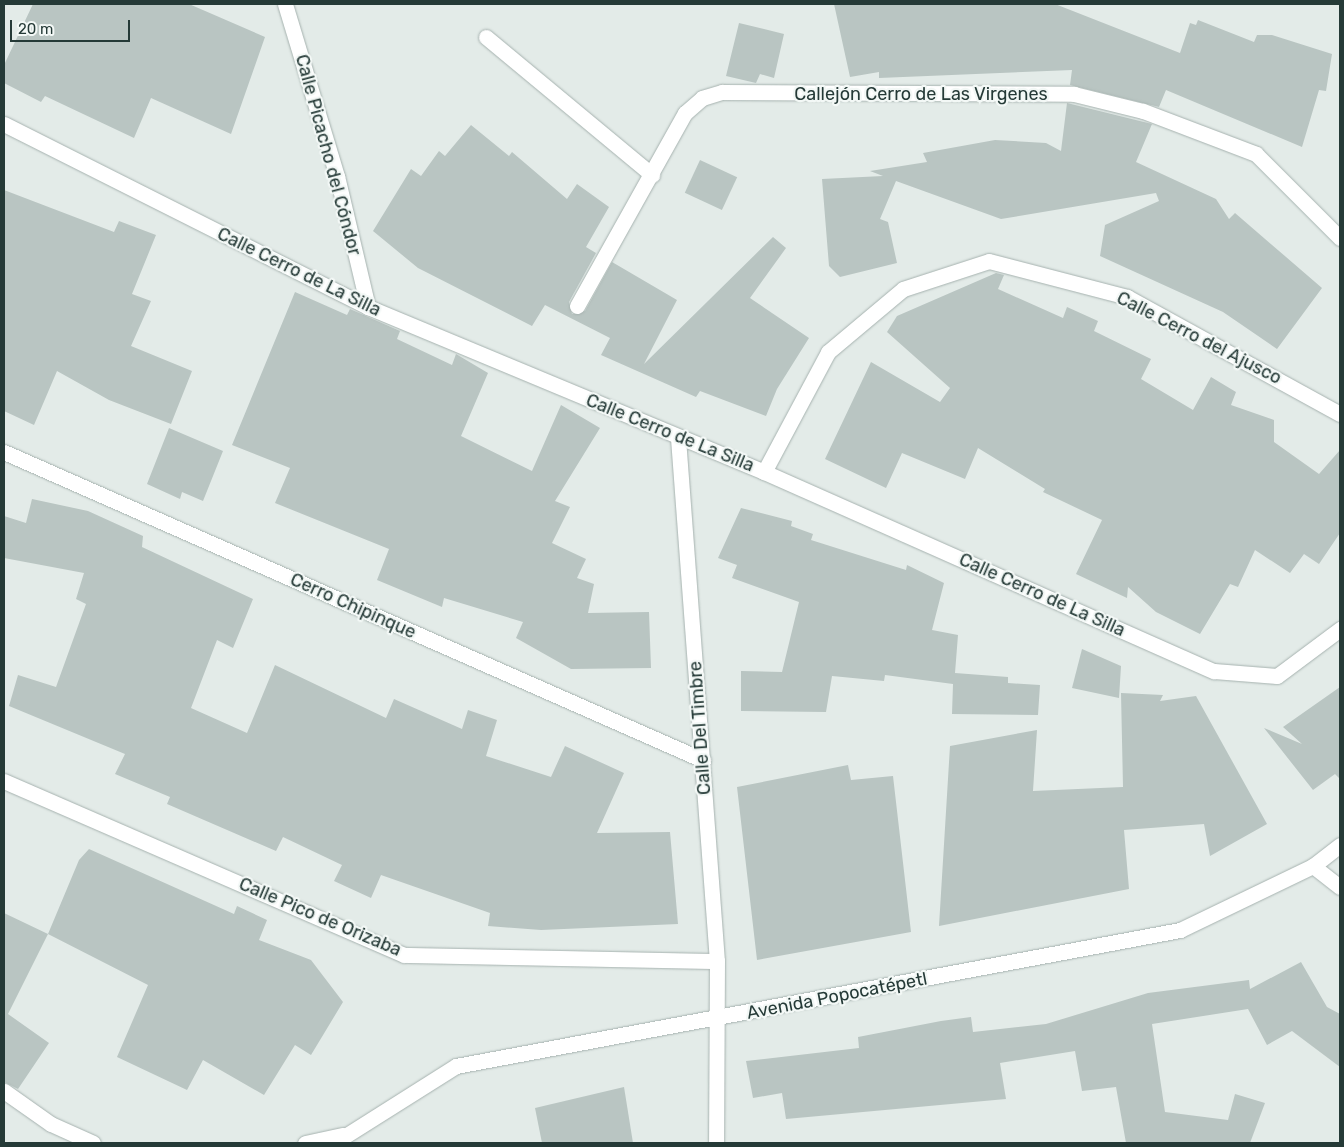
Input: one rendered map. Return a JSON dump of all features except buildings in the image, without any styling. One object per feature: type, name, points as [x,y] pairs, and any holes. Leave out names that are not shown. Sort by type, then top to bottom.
[{"type":"street","name":"Calle Picacho del Cóndor","points":[[285,4],[337,176],[368,307]]},
{"type":"street","points":[[486,37],[652,175]]},
{"type":"street","name":"Callejón Cerro de Las Virgenes","points":[[577,306],[685,113],[702,98],[722,92],[1074,94],[1143,111],[1256,154],[1340,238]]},
{"type":"street","name":"Calle Cerro de La Silla","points":[[4,124],[368,307],[678,438],[764,472],[1214,671],[1277,676],[1340,629]]},
{"type":"street","name":"Calle Cerro del Ajusco","points":[[764,472],[828,352],[903,289],[989,261],[1126,297],[1340,414]]},
{"type":"street","name":"Calle Del Timbre","points":[[678,438],[717,961],[716,1143]]},
{"type":"street","name":"Cerro Chipinque","points":[[4,452],[703,760]]},
{"type":"street","name":"Calle Pico de Orizaba","points":[[4,781],[404,955],[717,961]]},
{"type":"street","name":"Avenida Popocatépetl","points":[[305,1143],[338,1139],[456,1066],[716,1019],[1180,930],[1313,866],[1340,845]]},
{"type":"street","points":[[1313,866],[1340,886]]},
{"type":"street","points":[[4,1091],[51,1124],[93,1143]]}]
